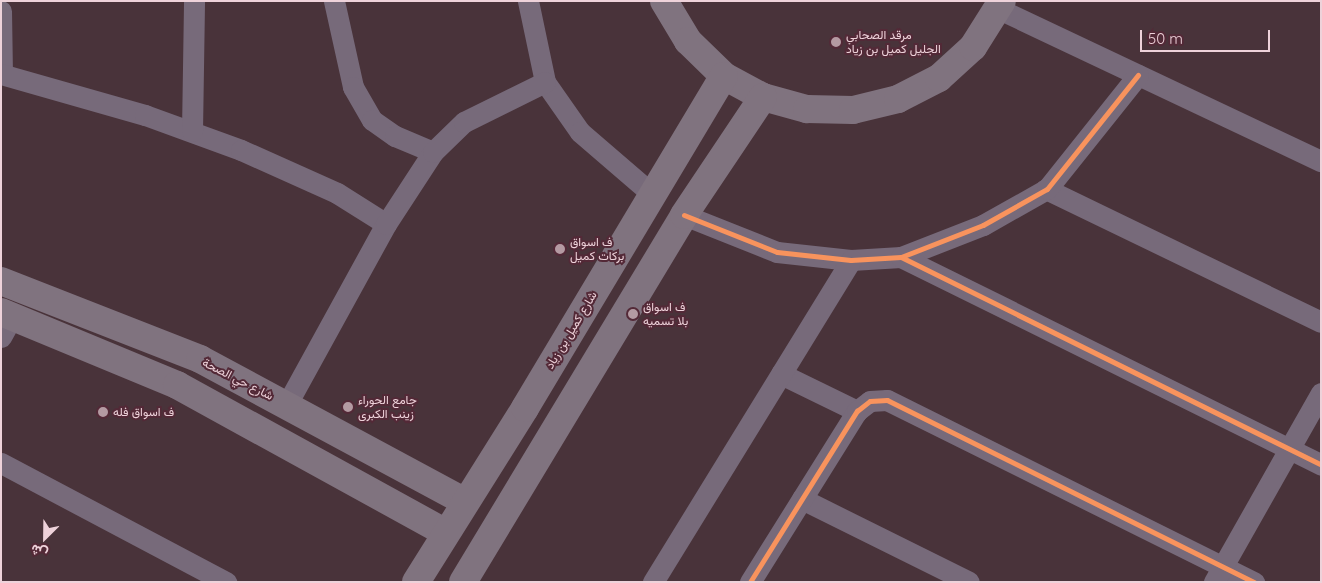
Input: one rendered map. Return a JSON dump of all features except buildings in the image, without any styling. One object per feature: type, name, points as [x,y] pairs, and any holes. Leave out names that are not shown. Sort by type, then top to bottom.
[{"type":"main road","points":[[664,1],[688,41],[724,76],[763,97],[807,109],[853,110],[898,99],[939,78],[973,47],[1000,5]]},
{"type":"main road","name":"شارع كميل بن زياد","points":[[416,582],[444,532],[525,408],[724,76]]},
{"type":"main road","points":[[463,582],[684,215],[763,97]]},
{"type":"main road","name":"شارع حي الصحة","points":[[1,281],[200,359],[244,380],[464,501]]},
{"type":"main road","points":[[5,322],[185,387],[199,381],[202,374],[200,359]]},
{"type":"main road","points":[[558,353],[556,364],[562,375],[572,380],[588,376]]},
{"type":"main road","points":[[225,409],[220,397],[224,384],[230,380],[244,380]]},
{"type":"main road","points":[[177,385],[225,409],[444,532]]},
{"type":"main road","points":[[525,408],[534,405],[551,413],[554,431]]},
{"type":"street","points":[[192,131],[194,1]]},
{"type":"street","points":[[334,1],[353,87],[372,120],[395,136],[434,152]]},
{"type":"street","points":[[528,1],[545,82],[580,132],[652,194]]},
{"type":"street","points":[[1000,5],[1138,75],[1321,161]]},
{"type":"street","points":[[1,11],[2,74],[192,131],[337,193],[386,224]]},
{"type":"street","points":[[684,215],[777,252],[851,260],[901,257],[983,224],[1046,189],[1138,75]]},
{"type":"street","points":[[287,404],[386,224],[434,152],[464,122],[545,82]]},
{"type":"street","points":[[1046,189],[1321,322]]},
{"type":"street","points":[[901,257],[1321,464]]},
{"type":"street","points":[[653,582],[851,260]]},
{"type":"street","points":[[781,374],[857,411]]},
{"type":"street","points":[[1218,574],[1321,393]]},
{"type":"street","points":[[750,582],[857,411],[870,401],[887,400],[1218,574],[1254,582]]},
{"type":"street","points":[[1,463],[226,582]]},
{"type":"street","points":[[802,499],[969,582]]},
{"type":"cycle path","points":[[684,215],[777,252],[851,260],[901,257],[983,225],[1047,189],[1138,75]]},
{"type":"cycle path","points":[[901,257],[1321,465]]},
{"type":"cycle path","points":[[750,582],[857,411],[870,401],[887,400],[1254,582]]},
{"type":"place","name":"مرقد الصحابي الجليل كميل بن زياد","points":[[836,42]]},
{"type":"place","name":"ف اسواق بركات كميل","points":[[560,249]]},
{"type":"place","name":"ف اسواق بلا تسميه","points":[[633,314]]},
{"type":"place","name":"جامع الحوراء زينب الكبرى","points":[[348,407]]},
{"type":"place","name":"ف اسواق فله","points":[[103,412]]}]
